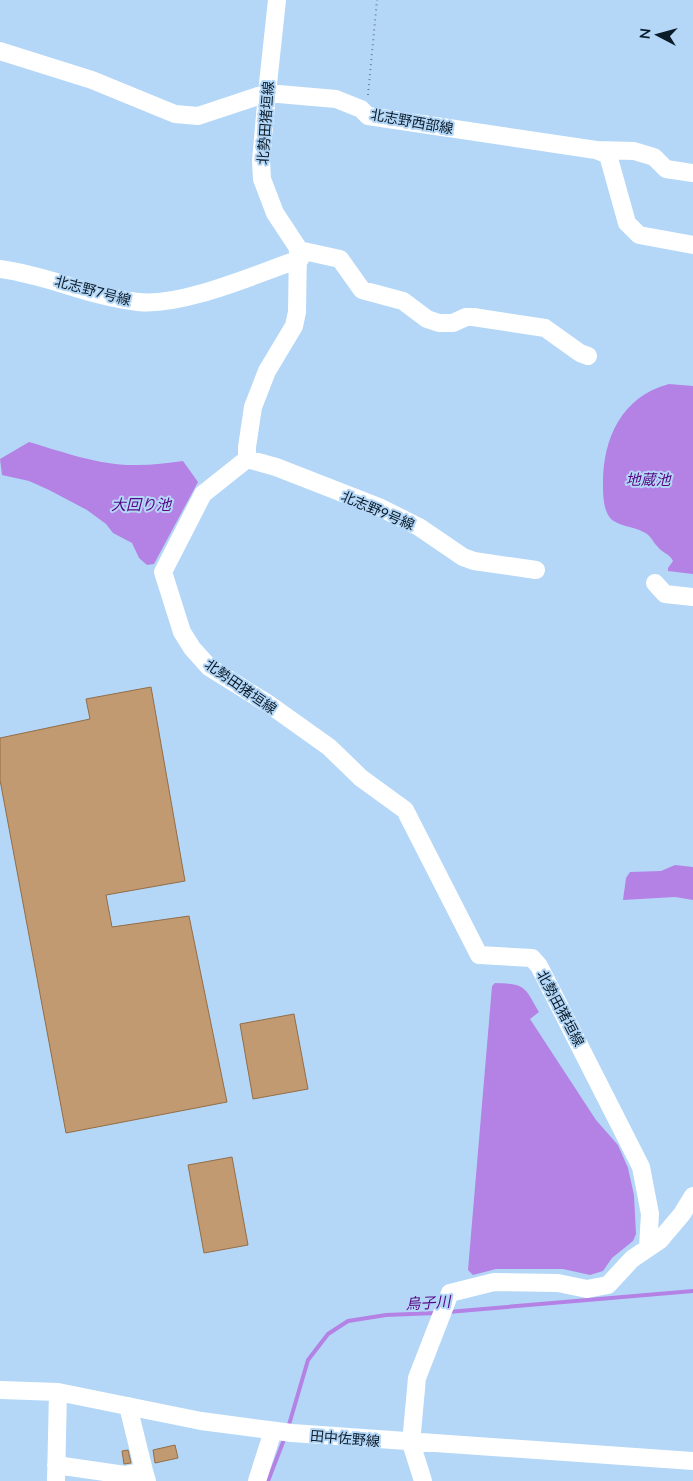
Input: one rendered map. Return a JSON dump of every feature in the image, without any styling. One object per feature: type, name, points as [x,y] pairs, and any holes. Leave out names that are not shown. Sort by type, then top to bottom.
[{"type":"street","name":"北勢田猪垣線","points":[[277,0],[261,161],[262,179],[275,213],[299,255]]},
{"type":"street","name":"北志野西部線","points":[[0,51],[92,80],[176,114],[198,116],[267,92],[336,99],[361,109],[368,116],[596,150],[634,151],[654,158],[666,169],[693,173]]},
{"type":"street","points":[[596,150],[608,155],[627,223],[639,236],[693,245]]},
{"type":"street","name":"北志野7号線","points":[[0,269],[27,272],[121,300],[140,302],[181,299],[299,255]]},
{"type":"street","points":[[247,460],[246,447],[254,407],[267,371],[294,326],[297,312],[299,255],[340,259],[362,290],[403,301],[432,322],[446,324],[473,317],[545,328],[580,354],[588,356]]},
{"type":"street","name":"北勢田猪垣線","points":[[247,460],[203,494],[165,565],[163,572],[182,632],[192,648],[209,667],[270,705],[329,747],[361,778],[405,810],[479,955],[532,958],[539,966],[641,1167],[650,1214],[648,1247]]},
{"type":"street","name":"北志野9号線","points":[[247,460],[276,467],[381,508],[418,527],[463,556],[474,560],[536,570]]},
{"type":"street","points":[[655,582],[665,594],[693,597]]},
{"type":"street","points":[[423,1481],[411,1443],[417,1378],[450,1293],[494,1282],[558,1283],[587,1289],[608,1285],[632,1259],[660,1240],[682,1214],[693,1196]]},
{"type":"street","name":"田中佐野線","points":[[1,1390],[58,1392],[202,1421],[280,1432],[411,1443],[693,1460]]},
{"type":"street","points":[[58,1392],[56,1473],[145,1476],[128,1406]]},
{"type":"street","points":[[257,1481],[280,1432]]},
{"type":"path","points":[[361,109],[366,108],[378,0]]},
{"type":"water","name":"地蔵池","points":[[669,384],[693,386],[693,574],[668,571],[673,561],[670,556],[659,548],[647,534],[612,520],[607,513],[604,500],[603,487],[606,453],[617,423],[626,410],[638,399],[652,390]]},
{"type":"water","name":"大回り池","points":[[29,442],[82,458],[123,465],[183,461],[198,482],[154,564],[147,565],[139,558],[132,543],[113,533],[106,524],[87,510],[29,481],[2,475],[0,459]]},
{"type":"water","points":[[675,865],[693,867],[693,900],[675,897],[623,900],[626,878],[630,872],[661,871]]},
{"type":"water","points":[[495,983],[513,984],[527,992],[539,1012],[530,1019],[596,1120],[618,1145],[628,1168],[634,1195],[636,1234],[633,1241],[612,1258],[603,1271],[590,1275],[563,1269],[496,1269],[473,1275],[468,1270],[492,986]]},
{"type":"building","points":[[151,687],[185,881],[106,895],[112,927],[189,916],[227,1102],[66,1133],[0,780],[0,738],[90,719],[86,699]]},
{"type":"building","points":[[294,1014],[308,1089],[253,1099],[240,1024]]},
{"type":"building","points":[[232,1157],[248,1245],[204,1253],[188,1165]]},
{"type":"building","points":[[175,1445],[178,1458],[155,1463],[153,1450]]},
{"type":"building","points":[[128,1450],[131,1463],[124,1464],[122,1451]]},
{"type":"waterway","name":"烏子川","points":[[448,1312],[693,1291]]},
{"type":"waterway","name":"烏子川","points":[[288,1428],[308,1360],[328,1334],[348,1321],[386,1315],[436,1313]]},
{"type":"waterway","name":"烏子川","points":[[268,1481],[285,1437]]}]
